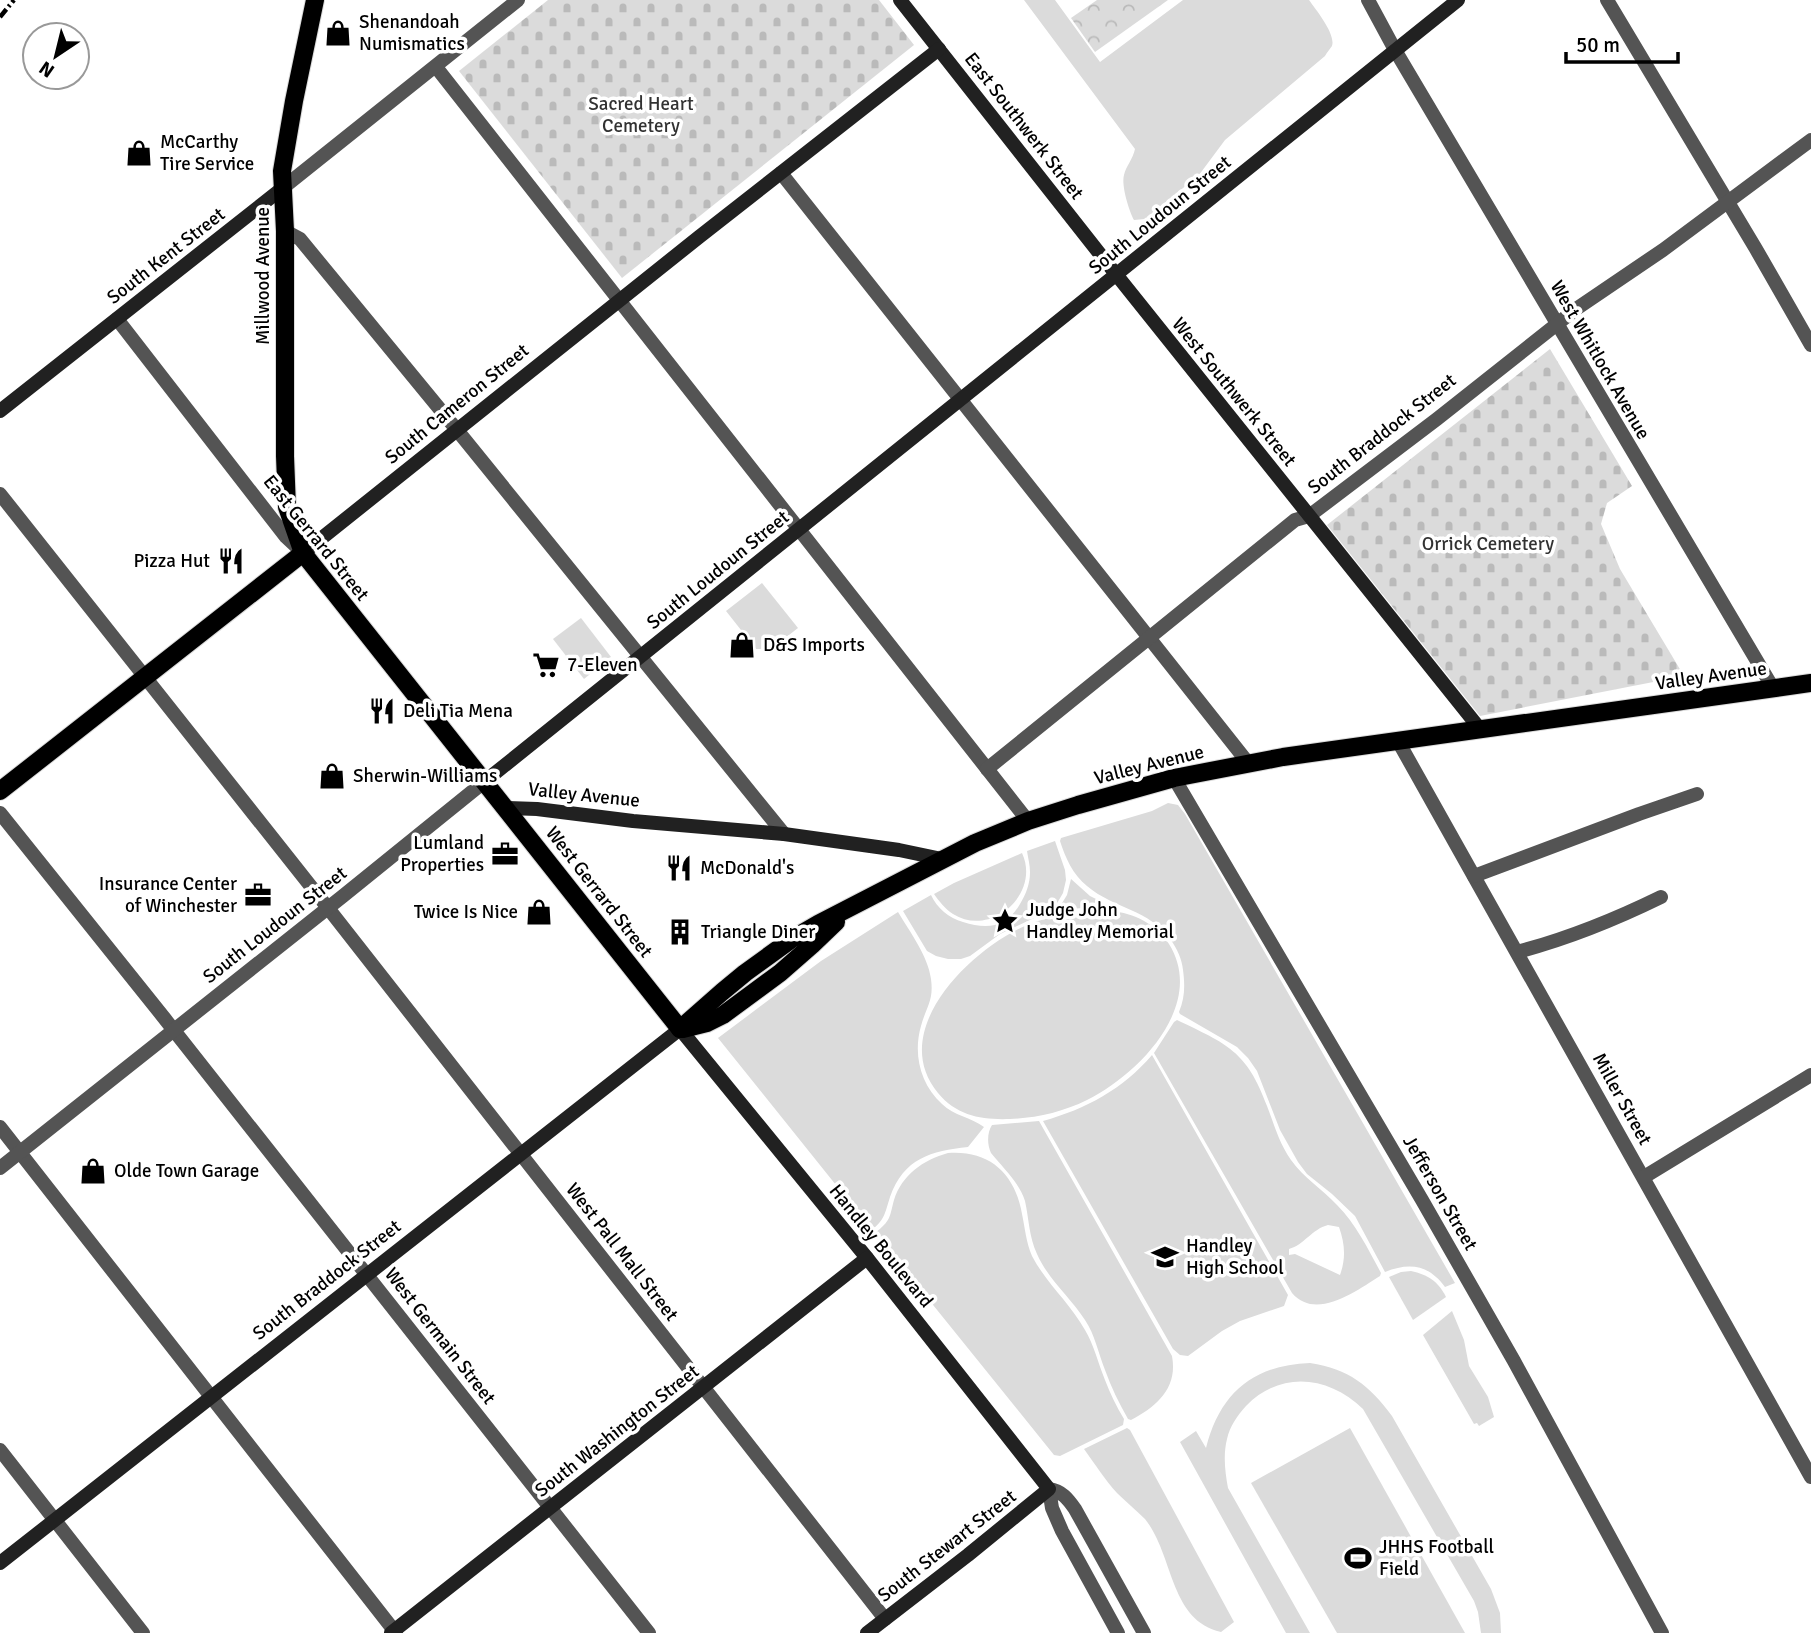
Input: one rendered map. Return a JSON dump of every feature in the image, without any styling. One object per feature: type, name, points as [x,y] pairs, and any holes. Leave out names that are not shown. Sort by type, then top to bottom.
[{"type":"main road","name":"Millwood Avenue","points":[[303,553],[287,507],[285,231],[282,171],[315,0]]},
{"type":"main road","name":"South Cameron Street","points":[[0,791],[303,553]]},
{"type":"main road","name":"East Gerrard Street","points":[[303,553],[484,782]]},
{"type":"main road","name":"Valley Avenue","points":[[942,859],[1028,821],[1174,778],[1398,741],[1811,683]]},
{"type":"main road","name":"West Gerrard Street","points":[[484,782],[680,1029]]},
{"type":"main road","name":"South Braddock Street","points":[[680,1029],[722,992],[801,934],[942,859]]},
{"type":"street","name":"South Kent Street","points":[[0,411],[518,0]]},
{"type":"street","name":"East Southwerk Street","points":[[900,0],[1116,275]]},
{"type":"street","name":"West Whitlock Avenue","points":[[1368,0],[1773,688]]},
{"type":"street","name":"South Loudoun Street","points":[[0,1168],[328,908],[1458,0]]},
{"type":"street","points":[[1607,0],[1811,345]]},
{"type":"street","name":"South Cameron Street","points":[[303,553],[939,48]]},
{"type":"street","points":[[436,67],[1028,821]]},
{"type":"street","name":"South Braddock Street","points":[[987,769],[1295,520],[1309,516],[1576,309],[1663,250],[1811,140]]},
{"type":"street","points":[[781,173],[1248,764]]},
{"type":"street","points":[[285,231],[300,239],[784,834]]},
{"type":"street","name":"West Southwerk Street","points":[[1116,275],[1480,729]]},
{"type":"street","name":"East Gerrard Street","points":[[117,319],[286,537],[303,553]]},
{"type":"street","name":"West Pall Mall Street","points":[[0,494],[885,1619]]},
{"type":"street","name":"Miller Street","points":[[1398,741],[1811,1477]]},
{"type":"street","name":"Jefferson Street","points":[[1174,778],[1501,1338],[1662,1633]]},
{"type":"street","points":[[1474,876],[1697,794]]},
{"type":"street","name":"Valley Avenue","points":[[505,808],[784,834],[899,850],[942,859]]},
{"type":"street","name":"West Germain Street","points":[[0,813],[649,1633]]},
{"type":"street","points":[[1517,952],[1555,942],[1610,922],[1661,897]]},
{"type":"street","name":"South Braddock Street","points":[[0,1563],[680,1029]]},
{"type":"street","name":"Handley Boulevard","points":[[680,1029],[867,1258],[1049,1489],[1052,1508],[1059,1524],[1118,1633]]},
{"type":"street","points":[[1644,1177],[1811,1075]]},
{"type":"street","points":[[0,1127],[394,1632]]},
{"type":"street","name":"South Washington Street","points":[[394,1632],[867,1258]]},
{"type":"street","points":[[0,1450],[143,1633]]},
{"type":"street","name":"Handley Boulevard","points":[[1049,1489],[1065,1496],[1075,1509],[1144,1633]]},
{"type":"street","name":"South Stewart Street","points":[[867,1633],[1049,1489]]},
{"type":"green space","name":"Sacred Heart Cemetery","points":[[548,0],[879,0],[914,45],[622,278],[459,71]]},
{"type":"green space","points":[[1024,0],[1055,0],[1100,62],[1183,0],[1309,0],[1331,35],[1332,46],[1325,56],[1225,140],[1199,175],[1145,219],[1134,220],[1123,179],[1135,149]]},
{"type":"green space","points":[[1097,0],[1168,0],[1095,52],[1071,18]]},
{"type":"green space","name":"Orrick Cemetery","points":[[1550,349],[1632,486],[1607,503],[1601,524],[1620,569],[1684,676],[1480,716],[1327,525]]},
{"type":"green space","points":[[762,583],[798,628],[771,649],[756,649],[726,611]]},
{"type":"green space","points":[[581,618],[611,657],[584,679],[553,639]]},
{"type":"green space","points":[[1168,803],[1178,805],[1185,814],[1455,1283],[1445,1287],[1432,1274],[1418,1268],[1403,1267],[1385,1272],[1355,1216],[1307,1174],[1298,1162],[1280,1130],[1257,1071],[1248,1058],[1237,1047],[1180,1014],[1184,991],[1183,970],[1179,954],[1171,940],[1142,915],[1097,894],[1078,877],[1070,865],[1061,838],[1152,811]]},
{"type":"green space","points":[[1055,841],[1066,880],[1056,905],[1049,911],[1000,934],[970,956],[948,959],[927,951],[903,911],[931,895],[940,908],[958,920],[981,926],[1003,922],[1015,912],[1027,889],[1030,872],[1027,851]]},
{"type":"green space","points":[[1022,853],[1026,868],[1025,883],[1019,897],[997,916],[968,920],[950,912],[934,894],[954,883]]},
{"type":"green space","points":[[1071,879],[1090,896],[1106,906],[1059,910]]},
{"type":"green space","points":[[1111,911],[1128,914],[1151,925],[1169,944],[1178,967],[1179,991],[1173,1014],[1161,1036],[1145,1056],[1107,1089],[1078,1104],[1049,1114],[990,1119],[962,1112],[945,1101],[925,1069],[922,1043],[929,1018],[942,994],[961,972],[1005,936],[1027,925],[1068,914]]},
{"type":"green space","points":[[898,912],[922,953],[931,979],[930,999],[921,1026],[918,1047],[924,1078],[934,1096],[947,1108],[984,1127],[968,1147],[931,1154],[911,1165],[896,1184],[884,1215],[872,1230],[718,1038],[821,961]]},
{"type":"green space","points":[[1177,1020],[1222,1043],[1243,1061],[1259,1087],[1287,1154],[1344,1212],[1361,1237],[1381,1273],[1380,1276],[1336,1301],[1324,1304],[1302,1301],[1292,1293],[1154,1053]],"holes":[[[1322,1227],[1339,1227],[1344,1251],[1340,1275],[1295,1254],[1289,1255],[1289,1249]]]},
{"type":"green space","points":[[1152,1055],[1288,1295],[1284,1306],[1240,1321],[1188,1356],[1180,1355],[1173,1349],[1043,1121],[1103,1096],[1129,1078]]},
{"type":"green space","points":[[1039,1121],[1172,1356],[1172,1378],[1164,1395],[1149,1409],[1131,1420],[1113,1389],[1088,1326],[1047,1272],[1037,1254],[1022,1194],[990,1150],[988,1135],[992,1125]]},
{"type":"green space","points":[[948,1153],[963,1153],[988,1160],[1006,1176],[1018,1199],[1032,1256],[1088,1336],[1109,1390],[1124,1419],[1123,1425],[1060,1456],[1054,1455],[875,1233],[889,1219],[894,1200],[908,1176],[922,1164]]},
{"type":"green space","points":[[1411,1271],[1432,1280],[1446,1297],[1413,1320],[1389,1277]]},
{"type":"green space","points":[[1452,1311],[1464,1340],[1469,1366],[1488,1397],[1494,1417],[1479,1426],[1474,1424],[1423,1335]]},
{"type":"green space","points":[[1310,1363],[1336,1369],[1357,1380],[1375,1395],[1392,1416],[1491,1589],[1500,1613],[1501,1633],[1481,1633],[1474,1601],[1363,1409],[1350,1398],[1320,1384],[1289,1382],[1260,1394],[1246,1406],[1230,1430],[1225,1451],[1228,1488],[1310,1633],[1286,1633],[1180,1442],[1196,1431],[1206,1448],[1220,1412],[1242,1386],[1272,1369]]},
{"type":"green space","points":[[1127,1428],[1234,1622],[1221,1632],[1204,1625],[1191,1614],[1174,1584],[1162,1550],[1145,1519],[1113,1488],[1084,1449]]},
{"type":"green space","name":"JHHS Football Field","points":[[1350,1428],[1465,1633],[1337,1633],[1251,1483]]},
{"type":"railway","points":[[0,17],[14,0]]},
{"type":"place","name":"Shenandoah Numismatics","points":[[338,33]]},
{"type":"place","name":"McCarthy Tire Service","points":[[139,153]]},
{"type":"place","name":"Pizza Hut","points":[[231,561]]},
{"type":"place","name":"D&S Imports","points":[[742,645]]},
{"type":"place","name":"7-Eleven","points":[[546,665]]},
{"type":"place","name":"Deli Tia Mena","points":[[382,711]]},
{"type":"place","name":"Sherwin-Williams","points":[[332,776]]},
{"type":"place","name":"Lumland Properties","points":[[505,854]]},
{"type":"place","name":"McDonald's","points":[[679,868]]},
{"type":"place","name":"Insurance Center of Winchester","points":[[258,895]]},
{"type":"place","name":"Twice Is Nice","points":[[539,912]]},
{"type":"place","name":"Judge John Handley Memorial","points":[[1005,921]]},
{"type":"place","name":"Triangle Diner","points":[[680,932]]},
{"type":"place","name":"Olde Town Garage","points":[[93,1171]]},
{"type":"place","name":"Handley High School","points":[[1165,1257]]},
{"type":"place","name":"JHHS Football Field","points":[[1358,1558]]}]
